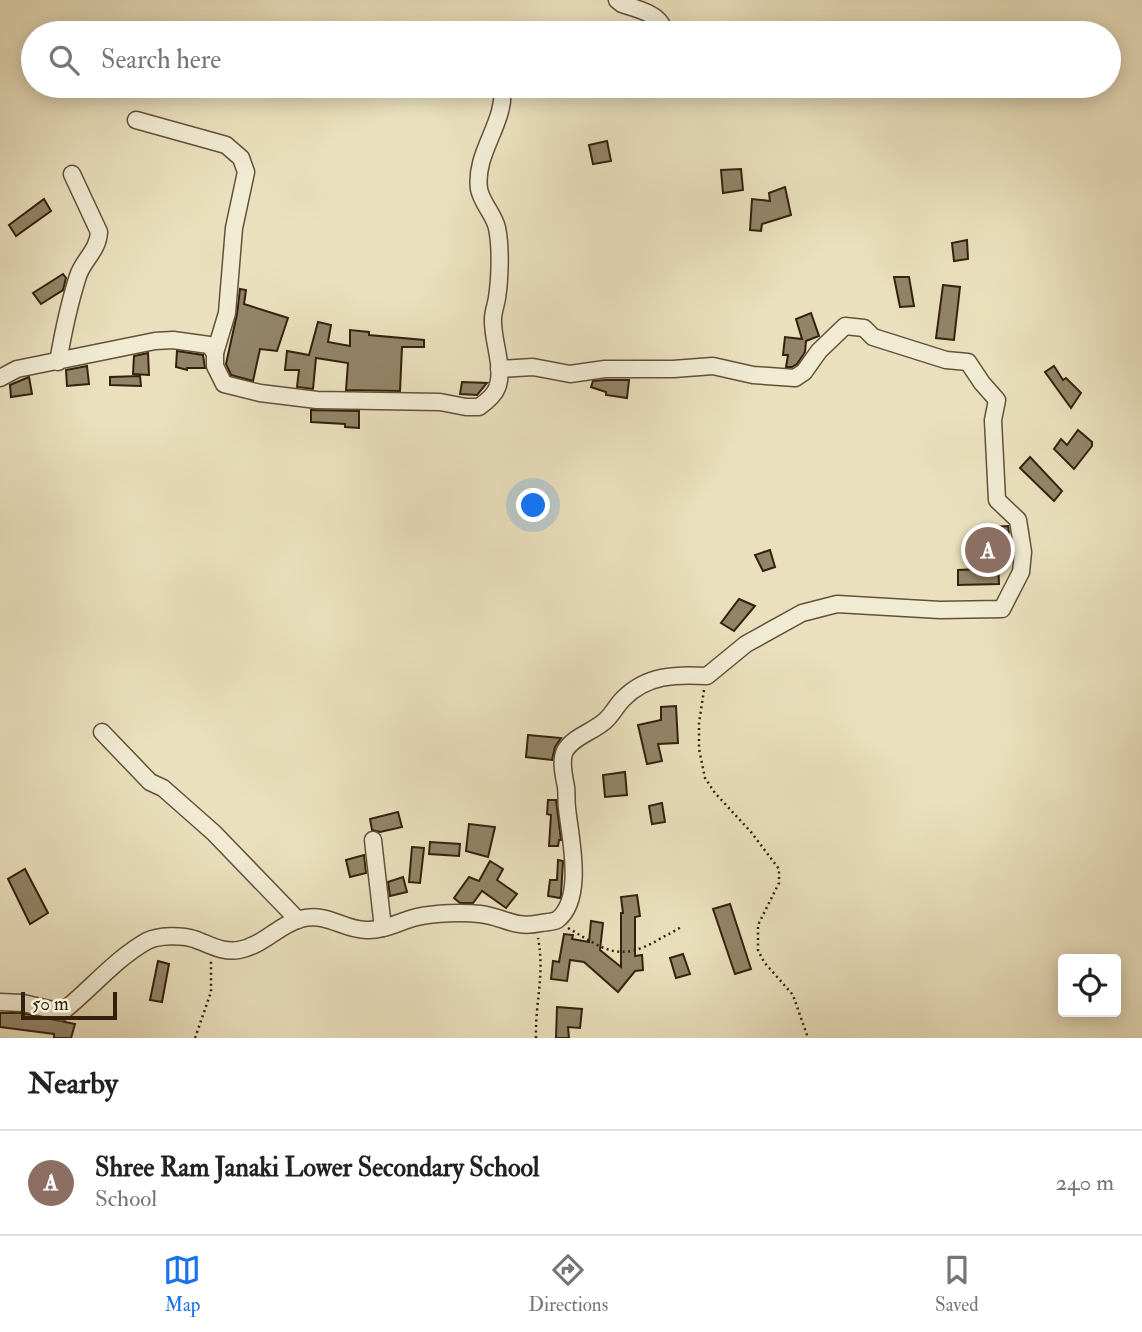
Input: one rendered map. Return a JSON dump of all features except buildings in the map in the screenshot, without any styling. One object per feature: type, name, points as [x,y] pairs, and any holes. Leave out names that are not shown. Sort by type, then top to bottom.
[{"type":"street","points":[[617,0],[660,21]]},
{"type":"street","points":[[136,120],[226,145],[244,164],[246,172],[234,228],[227,313],[215,353],[215,366],[224,384],[260,393],[317,400],[440,401],[479,407],[496,391],[499,369],[493,320],[497,296],[499,242],[496,225],[485,206],[480,189],[483,155],[497,126],[504,98]]},
{"type":"street","points":[[58,362],[79,272],[98,242],[99,232],[72,174]]},
{"type":"street","points":[[0,1002],[23,1003],[62,1012],[117,963],[148,940],[170,936],[194,939],[210,947],[240,950],[298,919],[324,916],[346,926],[364,930],[383,929],[419,917],[448,915],[481,914],[529,926],[556,920],[567,907],[572,892],[574,869],[563,769],[565,750],[608,719],[622,700],[641,685],[679,674],[706,676],[746,644],[802,613],[837,604],[940,610],[1002,609],[1021,572],[1023,552],[1018,520],[997,500],[993,420],[997,400],[968,362],[946,360],[873,337],[864,328],[845,326],[818,351],[804,372],[795,378],[753,375],[712,366],[605,369],[570,374],[533,367],[499,369]]},
{"type":"street","points":[[0,378],[17,369],[99,351],[173,340],[209,345],[215,353]]},
{"type":"street","points":[[102,732],[150,782],[163,788],[214,833],[298,919]]},
{"type":"street","points":[[373,840],[383,929]]},
{"type":"path","points":[[706,676],[699,736],[705,778],[779,869],[779,883],[758,925],[758,950],[764,962],[793,995],[808,1038]]},
{"type":"path","points":[[556,920],[606,949],[623,954],[641,949],[681,927]]},
{"type":"path","points":[[536,924],[542,959],[536,1038]]},
{"type":"path","points":[[195,1038],[211,992],[210,947]]},
{"type":"place","name":"Shree Ram Janaki Lower Secondary School","points":[[988,550]]}]
